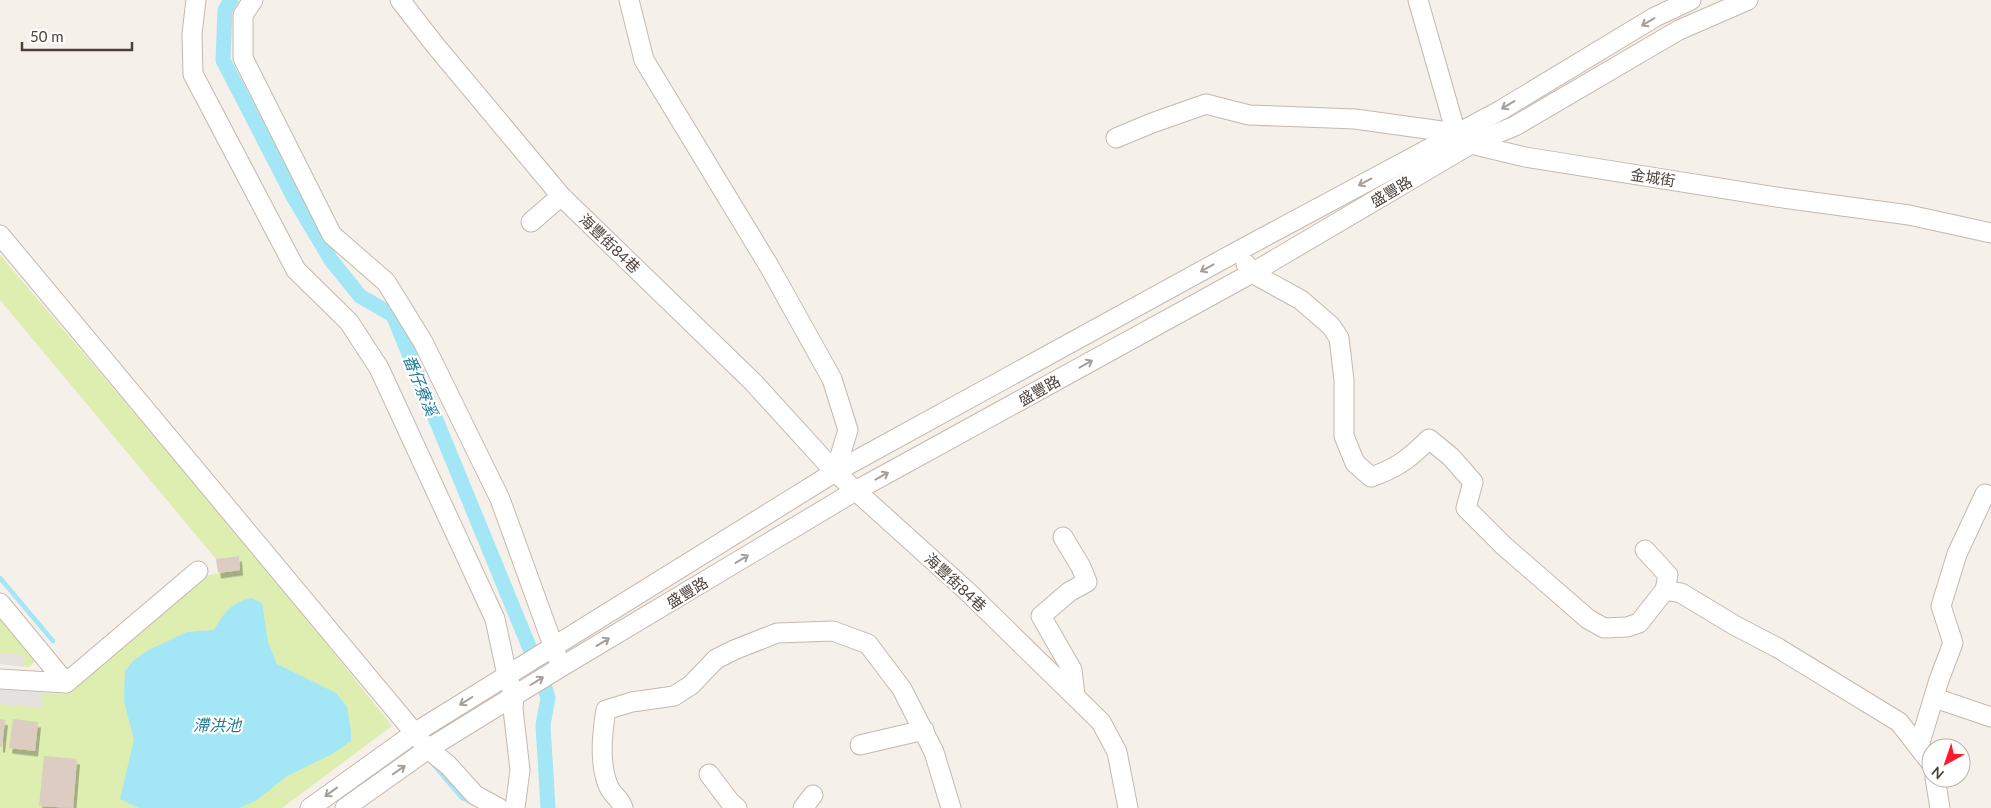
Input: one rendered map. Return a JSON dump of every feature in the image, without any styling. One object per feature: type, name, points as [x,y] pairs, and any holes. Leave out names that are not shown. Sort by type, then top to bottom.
[{"type":"street","points":[[196,0],[192,34],[193,74],[296,270],[349,322],[380,368],[495,619],[507,676],[514,696],[513,709],[520,770],[515,808]]},
{"type":"street","points":[[253,0],[243,15],[243,58],[332,235],[386,282],[423,342],[500,499],[561,667]]},
{"type":"street","name":"海豐街84巷","points":[[400,0],[435,45],[561,196],[753,382],[835,472],[968,592],[1101,722],[1116,752],[1128,808]]},
{"type":"street","points":[[629,0],[644,60],[769,266],[832,379],[848,430],[835,472]]},
{"type":"street","points":[[1418,0],[1463,139]]},
{"type":"street","name":"盛豐路","points":[[345,808],[428,749],[561,667],[857,490],[1252,273],[1463,139],[1500,110],[1655,17],[1691,0]]},
{"type":"street","name":"盛豐路","points":[[310,808],[416,732],[835,472],[1238,251],[1463,139],[1515,126],[1679,30],[1748,0]]},
{"type":"street","name":"金城街","points":[[1116,138],[1206,104],[1249,116],[1355,119],[1463,139],[1524,157],[1783,198],[1909,215],[1991,233]]},
{"type":"street","points":[[531,222],[561,196]]},
{"type":"street","points":[[0,235],[416,732],[428,749],[448,765],[475,794],[498,808]]},
{"type":"street","points":[[1238,251],[1252,273],[1300,300],[1331,326],[1339,338],[1344,380],[1344,436],[1355,463],[1370,477],[1393,469],[1413,455],[1429,440],[1451,457],[1473,482],[1466,508],[1504,546],[1588,619],[1604,628],[1627,627],[1639,623],[1665,590],[1668,575],[1645,550]]},
{"type":"street","points":[[1919,746],[1939,680],[1953,643],[1942,606],[1957,554],[1985,494]]},
{"type":"street","points":[[1063,537],[1081,567],[1087,582],[1069,592],[1041,616],[1072,670],[1075,695]]},
{"type":"street","points":[[0,679],[66,683],[198,572]]},
{"type":"street","points":[[1665,590],[1681,593],[1734,625],[1778,648],[1900,722],[1921,749]]},
{"type":"street","points":[[0,603],[66,683]]},
{"type":"street","points":[[623,808],[608,786],[603,762],[602,734],[606,710],[632,702],[674,696],[691,685],[716,659],[777,633],[833,632],[868,644],[902,690],[934,752],[951,808]]},
{"type":"street","points":[[1935,698],[1991,718]]},
{"type":"street","points":[[860,745],[924,730]]},
{"type":"street","points":[[709,774],[737,808]]},
{"type":"street","points":[[1937,788],[1940,808]]},
{"type":"green space","points":[[0,255],[267,569],[392,726],[282,808],[0,808],[0,690],[68,694],[204,576],[240,570],[238,556],[216,559],[0,300]]},
{"type":"green space","points":[[0,606],[38,659],[29,667],[0,664]]},
{"type":"shaded area","points":[[0,653],[24,655],[24,667],[0,664]]},
{"type":"shaded area","points":[[0,690],[42,692],[42,708],[0,704]]},
{"type":"water","name":"滯洪池","points":[[252,598],[262,603],[268,642],[277,664],[336,693],[347,707],[351,741],[332,754],[287,776],[257,800],[239,808],[139,808],[120,799],[134,740],[124,701],[125,671],[133,661],[148,650],[187,632],[214,630],[229,609],[238,603]]},
{"type":"building","points":[[239,556],[240,570],[218,573],[216,559]]},
{"type":"building","points":[[0,719],[5,720],[2,747],[0,747]]},
{"type":"building","points":[[13,719],[38,722],[35,751],[9,748]]},
{"type":"building","points":[[44,756],[77,759],[73,808],[39,806]]},
{"type":"waterway","name":"番仔寮溪","points":[[231,0],[225,10],[223,60],[294,198],[331,260],[360,296],[393,315],[542,678],[548,698],[543,725],[548,808]]},
{"type":"waterway","points":[[0,578],[53,641]]},
{"type":"waterway","points":[[433,764],[462,798],[471,802]]}]
